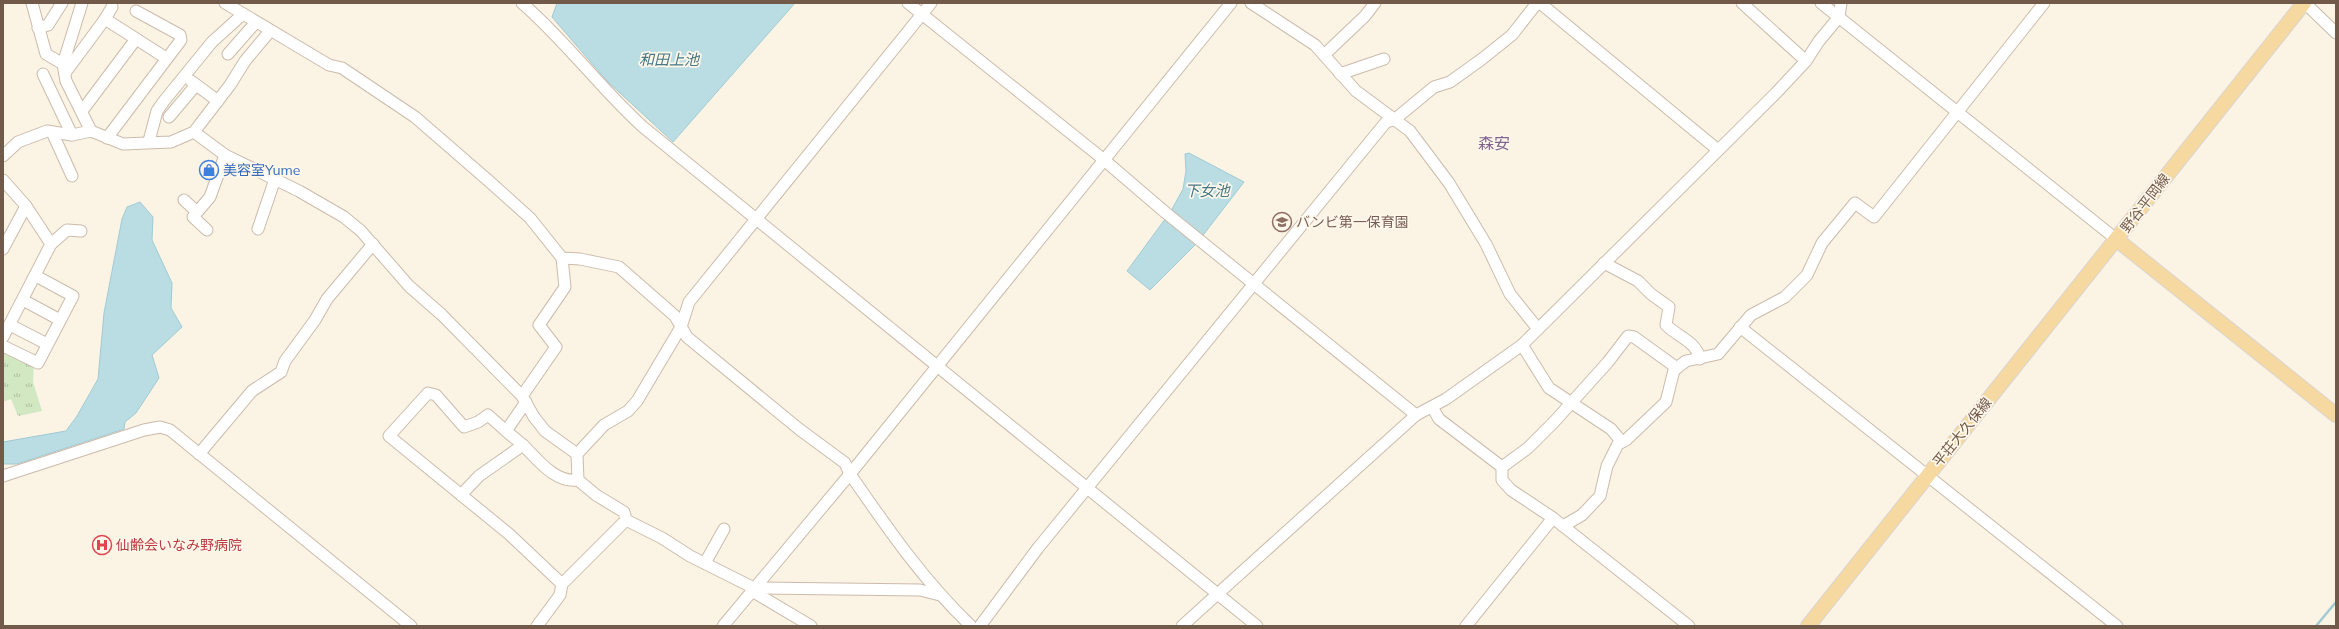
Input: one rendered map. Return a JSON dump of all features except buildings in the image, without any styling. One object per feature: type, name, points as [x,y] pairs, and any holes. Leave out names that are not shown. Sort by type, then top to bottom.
[{"type":"main road","name":"野谷平岡線","points":[[2304,3],[2116,239],[2336,415]]},
{"type":"main road","name":"平荘大久保線","points":[[1808,626],[2116,239]]},
{"type":"street","points":[[32,3],[46,54],[64,69]]},
{"type":"street","points":[[38,28],[48,25],[62,3]]},
{"type":"street","points":[[82,3],[64,69],[70,89],[91,131]]},
{"type":"street","points":[[225,3],[329,65],[342,68],[415,117],[530,218],[562,258],[565,287],[539,326],[556,347],[506,431]]},
{"type":"street","points":[[522,3],[549,28],[617,103],[754,220],[1089,489],[1256,626]]},
{"type":"street","points":[[908,3],[1104,159],[1166,213],[1255,283],[1416,415]]},
{"type":"street","points":[[578,480],[577,454],[604,425],[628,411],[637,401],[681,326],[689,302],[931,3]]},
{"type":"street","points":[[723,626],[850,474],[1230,3]]},
{"type":"street","points":[[1251,3],[1315,45],[1356,91],[1410,131],[1420,142],[1449,183],[1486,244],[1510,294],[1538,329]]},
{"type":"street","points":[[1324,55],[1364,16],[1374,3]]},
{"type":"street","points":[[980,626],[1038,548],[1089,489],[1386,122],[1394,120],[1434,87],[1450,82],[1488,54],[1512,35],[1537,3]]},
{"type":"street","points":[[1540,3],[1718,150]]},
{"type":"street","points":[[1742,3],[1806,61]]},
{"type":"street","points":[[1821,3],[2116,239]]},
{"type":"street","points":[[1182,626],[1416,415],[1432,407],[1522,346],[1806,61],[1818,41],[1839,17],[1841,3]]},
{"type":"street","points":[[1563,526],[1582,515],[1600,496],[1607,466],[1618,444],[1666,402],[1668,385],[1674,370],[1686,361],[1718,354],[1751,315],[1785,297],[1798,285],[1815,261],[1822,243],[1855,203],[1874,217],[2044,3]]},
{"type":"street","points":[[2304,3],[2336,33]]},
{"type":"street","points":[[64,69],[105,19],[112,7]]},
{"type":"street","points":[[107,138],[181,40],[180,35],[136,12]]},
{"type":"street","points":[[149,141],[158,111],[164,100],[212,42],[243,14]]},
{"type":"street","points":[[105,19],[166,58]]},
{"type":"street","points":[[228,54],[256,22]]},
{"type":"street","points":[[3,155],[18,142],[33,135],[47,131],[72,135],[91,131],[123,144],[149,141],[171,142],[194,132],[218,101],[245,61],[270,31]]},
{"type":"street","points":[[82,111],[136,39]]},
{"type":"street","points":[[1340,74],[1384,59]]},
{"type":"street","points":[[43,74],[72,135]]},
{"type":"street","points":[[169,117],[193,83],[218,101]]},
{"type":"street","points":[[52,132],[72,176]]},
{"type":"street","points":[[194,132],[225,156],[275,179],[344,217],[373,244],[409,286],[442,315],[524,399],[545,431],[577,454]]},
{"type":"street","points":[[207,230],[193,217],[210,197],[225,156]]},
{"type":"street","points":[[258,229],[275,179]]},
{"type":"street","points":[[3,180],[26,206],[51,244]]},
{"type":"street","points":[[184,200],[197,212]]},
{"type":"street","points":[[3,249],[26,206]]},
{"type":"street","points":[[3,337],[36,276],[51,244],[67,230],[81,231]]},
{"type":"street","points":[[200,454],[223,423],[252,391],[281,372],[285,361],[315,320],[327,299],[373,244]]},
{"type":"street","points":[[562,258],[580,259],[619,267],[675,316],[687,337],[717,363],[846,462],[850,474],[906,552],[940,595],[971,626]]},
{"type":"street","points":[[1604,263],[1638,281],[1651,294],[1669,307],[1666,325],[1689,341],[1696,349],[1700,359]]},
{"type":"street","points":[[3,346],[38,363],[73,296],[36,276]]},
{"type":"street","points":[[23,300],[60,320]]},
{"type":"street","points":[[10,325],[47,344]]},
{"type":"street","points":[[1740,327],[2117,626]]},
{"type":"street","points":[[1502,467],[1528,448],[1608,362],[1628,336],[1634,337],[1677,368]]},
{"type":"street","points":[[1522,346],[1549,388],[1611,429],[1622,442]]},
{"type":"street","points":[[562,584],[509,534],[389,436],[424,396],[431,393],[436,395],[464,428],[478,422],[488,415],[556,476],[565,481],[578,480],[596,495],[624,512],[626,520],[662,538],[753,590],[811,626]]},
{"type":"street","points":[[1432,407],[1439,419],[1502,467]]},
{"type":"street","points":[[3,476],[144,430],[160,427],[170,430],[411,626]]},
{"type":"street","points":[[461,495],[479,476],[523,445]]},
{"type":"street","points":[[1502,467],[1502,480],[1511,490],[1563,526],[1689,626]]},
{"type":"street","points":[[1466,626],[1552,518]]},
{"type":"street","points":[[537,626],[560,595],[562,584],[626,520]]},
{"type":"street","points":[[704,563],[724,529]]},
{"type":"street","points":[[753,590],[920,590],[940,595]]},
{"type":"green space","points":[[3,347],[34,364],[33,382],[42,411],[18,416],[11,399],[3,402]]},
{"type":"water","name":"和田上池","points":[[557,3],[795,3],[673,142],[607,81],[552,17]]},
{"type":"water","name":"下女池","points":[[1189,153],[1244,182],[1197,243],[1150,290],[1127,271],[1171,211],[1183,189],[1186,171],[1185,154]]},
{"type":"water","points":[[140,202],[153,217],[152,240],[172,283],[171,308],[182,327],[152,355],[159,378],[136,413],[125,422],[124,429],[17,464],[3,464],[3,442],[66,431],[77,416],[98,379],[104,313],[122,219],[127,207]]},
{"type":"waterway","points":[[2316,626],[2336,602]]},
{"type":"place","name":"美容室Yume","points":[[209,170]]},
{"type":"place","name":"バンビ第一保育園","points":[[1282,222]]},
{"type":"place","name":"仙齢会いなみ野病院","points":[[102,545]]},
{"type":"district","name":"森安","points":[[1494,143]]}]
